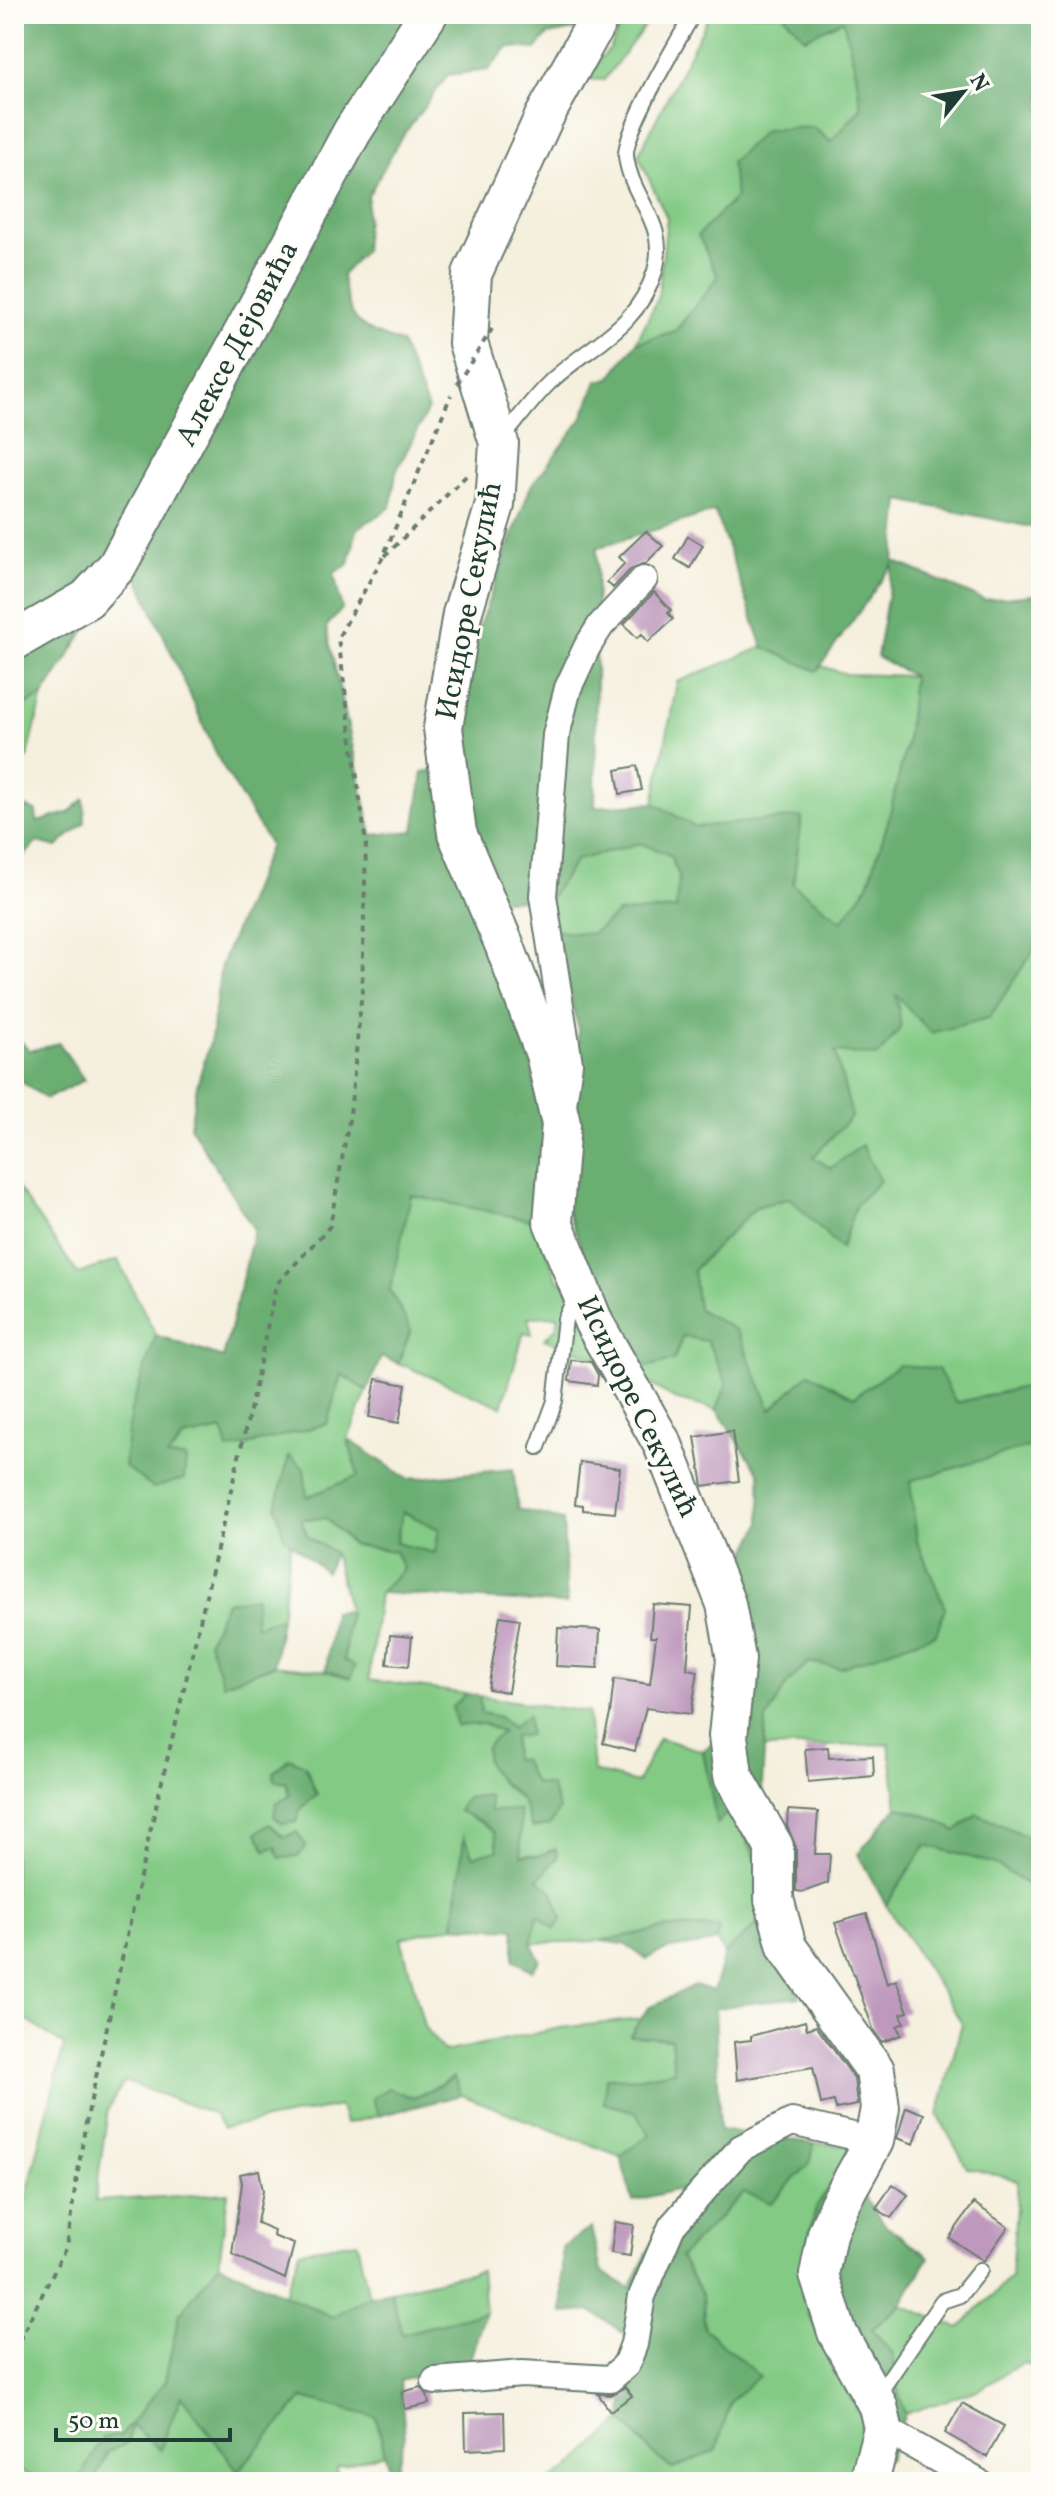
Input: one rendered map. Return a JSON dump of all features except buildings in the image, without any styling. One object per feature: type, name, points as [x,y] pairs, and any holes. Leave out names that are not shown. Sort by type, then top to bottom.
[{"type":"street","name":"Алексе Дејовића","points":[[14,641],[87,599],[117,566],[352,132],[428,14]]},
{"type":"street","points":[[499,443],[468,343],[472,274],[544,117],[601,14]]},
{"type":"street","name":"Исидоре Секулић","points":[[499,443],[495,505],[462,614],[443,728],[457,833],[504,944],[545,1054],[561,1124]]},
{"type":"street","name":"Исидоре Секулић","points":[[644,579],[601,625],[587,647],[568,688],[556,735],[543,896],[569,1063],[553,1222],[594,1323],[663,1445],[726,1604],[736,1659],[728,1736],[733,1775],[774,1847],[774,1899],[787,1947],[875,2070],[880,2108],[874,2141],[838,2206],[827,2234],[819,2275],[837,2332],[879,2414]]},
{"type":"street","points":[[435,2381],[522,2374],[610,2379],[626,2365],[634,2344],[642,2296],[672,2226],[741,2148],[792,2122],[874,2141]]},
{"type":"street","points":[[869,2482],[879,2414],[978,2482]]},
{"type":"lane","points":[[499,443],[550,382],[613,334],[641,303],[655,271],[659,245],[654,223],[629,169],[626,153],[629,137],[693,14]]},
{"type":"lane","points":[[538,1447],[555,1401],[565,1319],[580,1288]]},
{"type":"lane","points":[[879,2414],[942,2301],[960,2295],[980,2270]]},
{"type":"path","points":[[14,2351],[66,2247],[85,2127],[149,1836],[247,1425],[276,1285],[330,1226],[350,1115],[362,991],[366,844],[338,638],[383,557],[457,384],[492,329]]},
{"type":"path","points":[[383,557],[499,443]]},
{"type":"green space","points":[[14,14],[589,14],[583,28],[548,35],[536,49],[508,47],[488,70],[448,75],[399,141],[368,196],[364,251],[342,275],[352,313],[358,321],[364,327],[401,343],[428,409],[396,472],[391,507],[357,529],[349,564],[334,573],[342,609],[326,627],[372,835],[414,831],[423,772],[438,770],[529,1048],[546,1154],[534,1221],[411,1195],[390,1290],[411,1330],[398,1363],[381,1357],[367,1391],[341,1374],[327,1424],[228,1450],[223,1430],[183,1438],[167,1457],[186,1458],[184,1479],[153,1488],[124,1466],[131,1410],[156,1335],[223,1358],[254,1230],[190,1126],[197,1085],[211,1039],[221,965],[270,845],[218,758],[130,560],[43,696],[14,711]]},
{"type":"green space","points":[[626,14],[654,14],[604,80],[580,79],[610,49]]},
{"type":"green space","points":[[710,14],[783,14],[805,38],[843,19],[861,108],[831,143],[737,197],[718,277],[675,331],[636,343],[658,298],[667,218],[638,155]]},
{"type":"green space","points":[[783,14],[1041,14],[1041,529],[900,500],[894,561],[984,600],[1041,594],[1041,939],[989,1018],[931,1033],[896,995],[901,1027],[878,1056],[835,1052],[852,1116],[813,1157],[831,1168],[862,1145],[880,1181],[856,1204],[841,1249],[790,1198],[756,1207],[693,1270],[698,1309],[737,1331],[771,1410],[809,1373],[854,1397],[899,1365],[938,1369],[956,1403],[1041,1383],[1041,1443],[910,1481],[917,1541],[945,1608],[936,1634],[840,1668],[809,1662],[787,1684],[766,1720],[762,1785],[763,1874],[731,1807],[717,1824],[703,1751],[738,1719],[733,1581],[761,1523],[760,1474],[717,1410],[727,1383],[707,1341],[683,1336],[674,1360],[630,1371],[566,1208],[579,1067],[578,1028],[556,931],[592,934],[618,913],[676,909],[679,876],[670,855],[640,843],[576,860],[549,899],[500,900],[467,817],[463,670],[530,488],[582,419],[597,381],[610,378],[636,343],[676,331],[718,277],[698,235],[736,197],[731,162],[765,130],[813,127],[831,142],[861,108],[843,20],[805,38]],"holes":[[[715,511],[763,647],[817,671],[893,564],[877,657],[913,676],[907,741],[888,822],[868,885],[842,921],[793,884],[802,817],[695,827],[654,803],[595,807],[597,548]]]},
{"type":"green space","points":[[763,647],[846,674],[913,676],[907,741],[888,822],[868,885],[842,921],[792,884],[802,818],[695,828],[654,803],[677,682]]},
{"type":"green space","points":[[43,696],[28,756],[14,786],[14,711]]},
{"type":"green space","points":[[84,799],[85,822],[57,847],[37,842],[23,857],[14,857],[14,803],[36,811],[37,822],[68,813]]},
{"type":"green space","points":[[640,843],[670,855],[679,876],[676,909],[618,913],[592,934],[556,931],[549,899],[576,860]]},
{"type":"green space","points":[[1041,939],[1041,1281],[1036,1305],[1041,1314],[1041,1383],[955,1403],[899,1365],[854,1397],[771,1411],[737,1331],[698,1309],[693,1270],[756,1207],[790,1198],[841,1248],[856,1204],[831,1168],[812,1157],[835,1052],[895,993],[989,1018]]},
{"type":"green space","points":[[16,1035],[29,1051],[59,1043],[84,1080],[46,1099],[14,1076]]},
{"type":"green space","points":[[14,1183],[78,1274],[118,1260],[156,1335],[131,1410],[166,1457],[183,1438],[223,1430],[228,1450],[326,1424],[341,1374],[367,1391],[348,1439],[359,1476],[307,1497],[284,1537],[291,1543],[281,1618],[255,1627],[223,1683],[274,1665],[326,1671],[351,1678],[344,1661],[349,1611],[334,1553],[308,1537],[300,1519],[326,1518],[353,1545],[395,1551],[403,1569],[379,1593],[369,1680],[466,1694],[452,1707],[502,1733],[498,1780],[522,1801],[532,1828],[534,1783],[523,1761],[513,1760],[514,1737],[528,1716],[513,1728],[499,1717],[481,1713],[479,1696],[588,1712],[593,1771],[637,1783],[659,1738],[703,1751],[717,1823],[731,1806],[763,1874],[757,1924],[725,1953],[716,1941],[719,1927],[666,1928],[600,1941],[531,1943],[538,1914],[553,1892],[537,1879],[557,1858],[556,1849],[537,1856],[520,1855],[490,1811],[459,1810],[496,1832],[498,1851],[473,1856],[464,1838],[454,1926],[401,1938],[424,2026],[444,2052],[560,2028],[641,2019],[630,2035],[671,2039],[674,2071],[640,2077],[604,2103],[636,2112],[651,2135],[620,2156],[461,2095],[453,2077],[414,2098],[373,2098],[378,2116],[345,2124],[340,2106],[223,2128],[214,2114],[124,2081],[108,2109],[95,2201],[228,2193],[219,2264],[179,2315],[165,2381],[132,2424],[160,2449],[181,2396],[238,2470],[303,2398],[376,2417],[385,2453],[337,2467],[336,2482],[32,2482],[32,2477],[19,2470],[14,2471],[14,2247],[64,2045],[14,2012]]},
{"type":"green space","points":[[411,1195],[534,1221],[558,1280],[683,1336],[707,1341],[727,1383],[717,1410],[674,1399],[630,1371],[544,1339],[556,1328],[559,1316],[528,1317],[532,1334],[524,1332],[502,1407],[398,1363],[411,1330],[389,1291]]},
{"type":"green space","points":[[348,1439],[408,1479],[513,1469],[518,1509],[563,1520],[567,1604],[379,1593],[403,1569],[395,1551],[353,1545],[326,1518],[301,1519],[308,1537],[334,1553],[326,1572],[284,1537],[276,1507],[289,1456],[304,1468],[307,1497],[358,1476]],"holes":[[[403,1512],[439,1529],[435,1553],[396,1543]]]},
{"type":"green space","points":[[1041,1443],[1041,1843],[977,1814],[956,1831],[928,1816],[897,1807],[889,1744],[764,1748],[766,1720],[787,1684],[809,1662],[840,1668],[945,1608],[917,1541],[909,1481]]},
{"type":"green space","points":[[403,1511],[439,1529],[435,1553],[396,1544]]},
{"type":"green space","points":[[256,1597],[255,1626],[281,1618],[274,1665],[223,1684],[208,1641],[226,1602]]},
{"type":"green space","points":[[349,1611],[344,1660],[355,1666],[351,1678],[326,1671],[333,1612]]},
{"type":"green space","points":[[466,1694],[479,1696],[481,1713],[499,1717],[512,1728],[528,1715],[529,1735],[514,1737],[513,1759],[523,1760],[534,1783],[551,1786],[559,1810],[550,1825],[532,1828],[523,1803],[489,1767],[486,1747],[502,1732],[485,1724],[457,1726],[452,1707]]},
{"type":"green space","points":[[289,1758],[305,1765],[317,1794],[299,1811],[296,1822],[283,1824],[274,1816],[276,1803],[290,1796],[287,1783],[275,1781],[274,1772]]},
{"type":"green space","points":[[489,1795],[490,1811],[520,1810],[521,1855],[537,1856],[556,1849],[557,1858],[538,1879],[553,1892],[562,1918],[555,1929],[538,1915],[531,1943],[540,1960],[532,1971],[514,1960],[514,1929],[454,1926],[464,1837],[473,1856],[498,1850],[495,1832],[481,1821],[458,1811],[466,1798]]},
{"type":"green space","points":[[897,1807],[928,1816],[956,1831],[977,1814],[1041,1843],[1041,1888],[1027,1885],[995,1864],[926,1845],[886,1905],[858,1854]]},
{"type":"green space","points":[[270,1824],[284,1837],[297,1832],[306,1846],[298,1857],[279,1858],[276,1847],[265,1850],[257,1833]]},
{"type":"green space","points":[[926,1845],[995,1864],[1027,1885],[1041,1888],[1041,2367],[1022,2363],[980,2389],[905,2414],[893,2354],[872,2329],[901,2305],[959,2328],[1011,2277],[1018,2180],[967,2168],[938,2115],[962,2023],[886,1905]]},
{"type":"green space","points":[[757,1924],[800,1997],[715,2008],[720,2130],[814,2143],[809,2164],[771,2203],[744,2192],[680,2257],[702,2296],[705,2329],[759,2376],[731,2401],[716,2451],[672,2469],[650,2451],[623,2420],[628,2336],[591,2311],[562,2313],[562,2247],[591,2228],[601,2271],[630,2288],[679,2189],[633,2201],[620,2156],[650,2135],[636,2112],[604,2103],[606,2078],[640,2077],[674,2071],[671,2039],[630,2036],[648,2008],[695,1985],[713,1991],[725,1953]]},
{"type":"green space","points":[[719,1927],[716,1941],[671,1949],[647,1959],[624,1944],[600,1941],[666,1928]]},
{"type":"green space","points":[[454,2077],[461,2095],[378,2116],[372,2098],[388,2088],[414,2098]]},
{"type":"green space","points":[[814,2143],[855,2147],[842,2381],[863,2420],[862,2474],[853,2482],[545,2482],[568,2469],[623,2420],[650,2451],[716,2451],[731,2401],[758,2376],[705,2329],[702,2296],[680,2257],[744,2192],[809,2164]]},
{"type":"green space","points":[[832,2183],[863,2194],[882,2222],[929,2257],[901,2305],[872,2329],[893,2354],[905,2414],[889,2459],[862,2474],[863,2420],[808,2314],[806,2250],[816,2207]]},
{"type":"green space","points":[[357,2242],[369,2296],[332,2317],[284,2295],[300,2251]]},
{"type":"green space","points":[[219,2264],[332,2317],[369,2296],[391,2291],[402,2334],[485,2312],[469,2363],[400,2381],[405,2435],[392,2482],[376,2417],[303,2398],[238,2471],[181,2396],[160,2450],[132,2425],[127,2443],[108,2452],[95,2479],[78,2481],[102,2438],[121,2436],[165,2381],[179,2315]]},
{"type":"green space","points":[[481,2270],[485,2312],[401,2334],[391,2291]]}]
